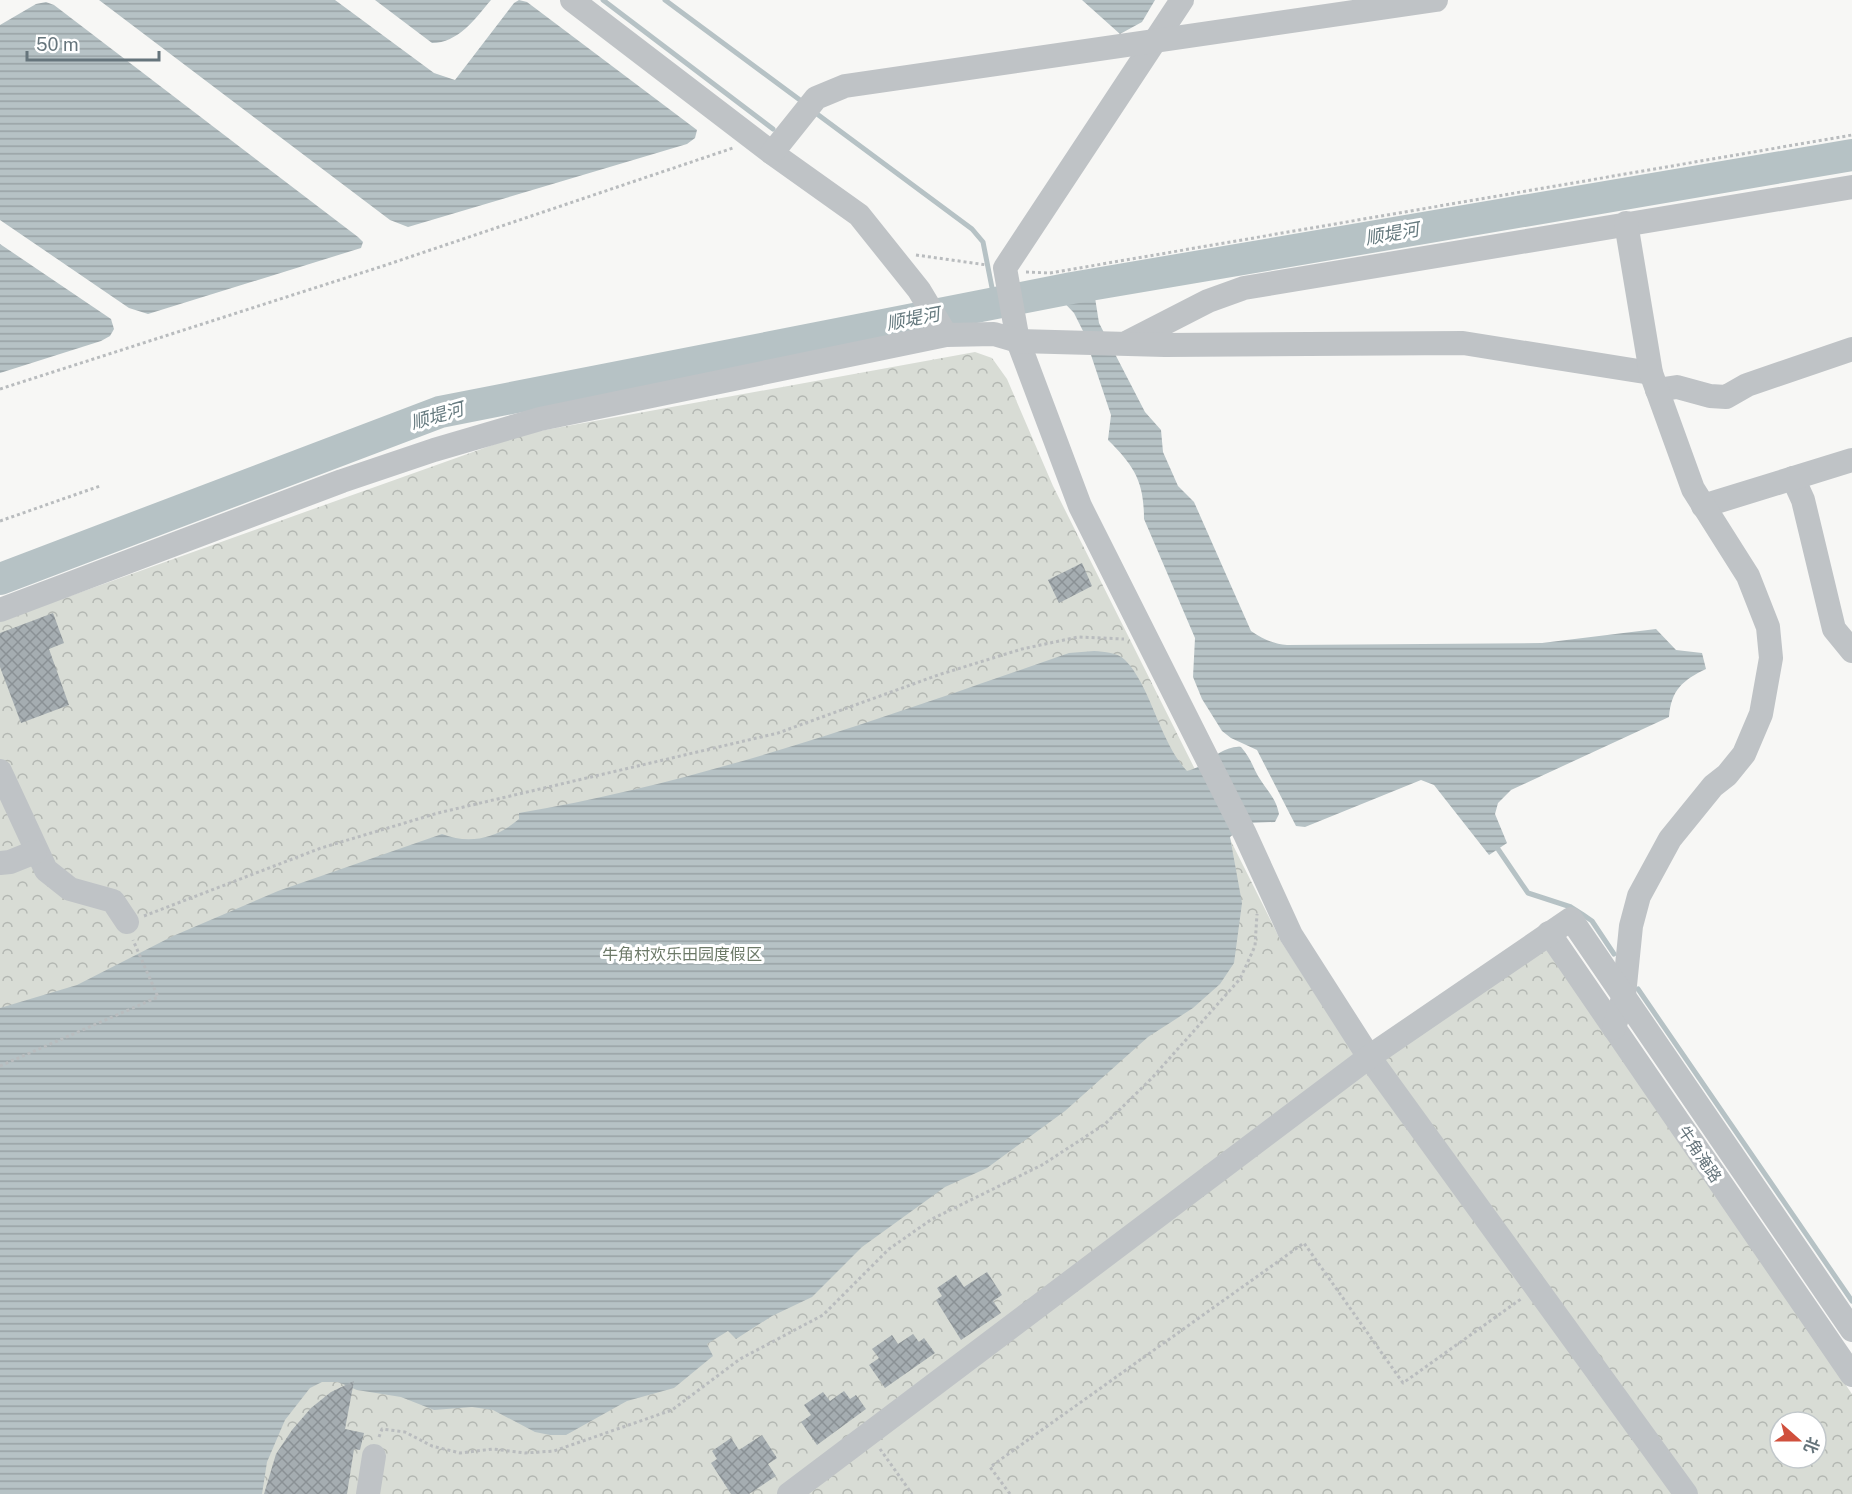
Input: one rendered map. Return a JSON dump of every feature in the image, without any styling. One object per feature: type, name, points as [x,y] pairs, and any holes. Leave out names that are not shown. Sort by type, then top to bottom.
[{"type":"street","points":[[572,0],[764,147],[859,215],[919,290],[946,335]]},
{"type":"street","points":[[1182,0],[1005,268],[1016,333],[1080,506],[1245,834],[1291,935],[1369,1056],[1686,1494]]},
{"type":"street","points":[[764,147],[826,92],[845,86],[1436,0]]},
{"type":"street","points":[[1123,344],[1208,301],[1244,288],[1852,187]]},
{"type":"street","points":[[1614,1028],[1624,995],[1631,926],[1639,896],[1670,839],[1713,786],[1727,775],[1744,754],[1761,714],[1771,658],[1768,627],[1748,576],[1693,489],[1654,382],[1626,223]]},
{"type":"street","points":[[0,610],[342,482],[434,450],[529,422],[946,335],[1016,333],[1123,344],[1463,343],[1654,382],[1710,396],[1726,397],[1747,385],[1852,349]]},
{"type":"street","points":[[1704,506],[1852,460]]},
{"type":"street","points":[[1793,477],[1803,500],[1834,629],[1852,651]]},
{"type":"street","points":[[0,771],[35,852],[52,877],[70,889],[113,901],[127,922]]},
{"type":"street","points":[[0,863],[10,862],[35,852]]},
{"type":"street","name":"牛角淹路","points":[[1852,1330],[1571,919],[1549,933],[1852,1375]]},
{"type":"street","points":[[789,1494],[1369,1056],[1549,933]]},
{"type":"street","points":[[368,1494],[374,1456]]},
{"type":"path","points":[[1005,268],[1050,273],[1852,135]]},
{"type":"path","points":[[0,389],[764,147]]},
{"type":"path","points":[[890,254],[980,264]]},
{"type":"path","points":[[0,521],[100,486]]},
{"type":"path","points":[[0,1066],[158,997],[127,922],[321,848],[438,813],[778,733],[938,675],[1022,649],[1078,637],[1149,642]]},
{"type":"path","points":[[374,1456],[382,1429],[405,1432],[432,1446],[460,1454],[494,1449],[545,1451],[564,1447],[672,1410],[740,1359],[823,1315],[889,1249],[932,1219],[1042,1165],[1105,1124],[1152,1078],[1240,979],[1255,945],[1258,912]]},
{"type":"path","points":[[1010,1494],[990,1467],[1304,1243],[1403,1383],[1537,1288]]},
{"type":"path","points":[[869,1433],[912,1494]]},
{"type":"green space","name":"牛角村欢乐田园度假区","points":[[975,352],[992,358],[1007,379],[1053,486],[1282,943],[1366,1071],[1545,947],[1852,1394],[1852,1494],[0,1494],[0,621],[523,434]]},
{"type":"shaded area","points":[[99,0],[335,0],[434,73],[455,80],[514,3],[519,0],[527,2],[697,130],[695,138],[687,144],[408,227],[390,220]]},
{"type":"shaded area","points":[[375,0],[491,0],[465,29],[450,39],[432,43]]},
{"type":"shaded area","points":[[1082,0],[1155,0],[1142,22],[1120,34]]},
{"type":"shaded area","points":[[46,2],[54,5],[358,237],[363,242],[361,248],[148,314],[129,308],[0,220],[0,25],[36,4]]},
{"type":"shaded area","points":[[0,244],[111,319],[114,329],[110,336],[101,341],[0,373]]},
{"type":"shaded area","points":[[1093,285],[1099,323],[1145,412],[1161,430],[1163,452],[1178,486],[1194,502],[1251,631],[1255,634],[1264,639],[1287,645],[1542,643],[1656,629],[1676,650],[1702,653],[1706,669],[1691,677],[1680,687],[1672,700],[1669,717],[1511,790],[1498,803],[1495,814],[1507,843],[1489,855],[1434,785],[1421,780],[1305,827],[1296,826],[1257,750],[1231,738],[1222,731],[1202,699],[1193,677],[1195,638],[1144,519],[1142,494],[1136,475],[1125,458],[1108,440],[1111,415],[1083,331],[1074,313],[1054,292]]},
{"type":"shaded area","points":[[1094,651],[1118,655],[1134,671],[1169,745],[1187,771],[1227,749],[1241,747],[1273,799],[1279,814],[1275,822],[1247,823],[1230,837],[1242,903],[1234,963],[1220,984],[1193,1008],[1148,1037],[1065,1111],[987,1168],[945,1187],[862,1247],[812,1297],[772,1316],[736,1339],[728,1331],[707,1344],[713,1356],[674,1388],[627,1401],[566,1435],[535,1432],[493,1410],[472,1407],[434,1410],[401,1397],[357,1390],[338,1382],[322,1382],[310,1388],[285,1420],[267,1462],[262,1494],[0,1494],[0,1008],[77,985],[173,936],[278,891],[442,834],[463,839],[483,838],[511,826],[519,819],[519,813],[590,800],[729,765],[865,723],[1069,653]]},
{"type":"building","points":[[1082,563],[1092,586],[1059,603],[1048,580]]},
{"type":"building","points":[[53,613],[64,643],[49,649],[69,705],[21,723],[0,667],[0,633]]},
{"type":"building","points":[[987,1272],[1002,1295],[993,1301],[1001,1313],[961,1340],[936,1300],[942,1296],[937,1288],[956,1275],[964,1287]]},
{"type":"building","points":[[913,1334],[919,1342],[924,1338],[935,1353],[885,1388],[869,1365],[879,1358],[872,1349],[892,1335],[898,1344]]},
{"type":"building","points":[[354,1381],[345,1429],[364,1433],[360,1450],[354,1449],[347,1494],[264,1494],[276,1454],[292,1430],[311,1408],[331,1392]]},
{"type":"building","points":[[844,1391],[850,1399],[856,1395],[866,1409],[817,1445],[801,1422],[811,1415],[804,1405],[823,1392],[830,1401]]},
{"type":"building","points":[[762,1435],[777,1458],[768,1464],[776,1476],[749,1494],[731,1494],[711,1463],[717,1459],[712,1451],[731,1438],[739,1450]]},
{"type":"waterway","points":[[603,0],[773,129]]},
{"type":"waterway","points":[[665,0],[804,103]]},
{"type":"waterway","points":[[813,111],[972,229],[983,242],[995,303]]},
{"type":"waterway","name":"顺堤河","points":[[0,579],[440,412],[1072,288],[1852,155]]},
{"type":"waterway","points":[[1498,849],[1528,893],[1571,907],[1592,921],[1614,954]]},
{"type":"waterway","points":[[1638,989],[1852,1301]]}]
